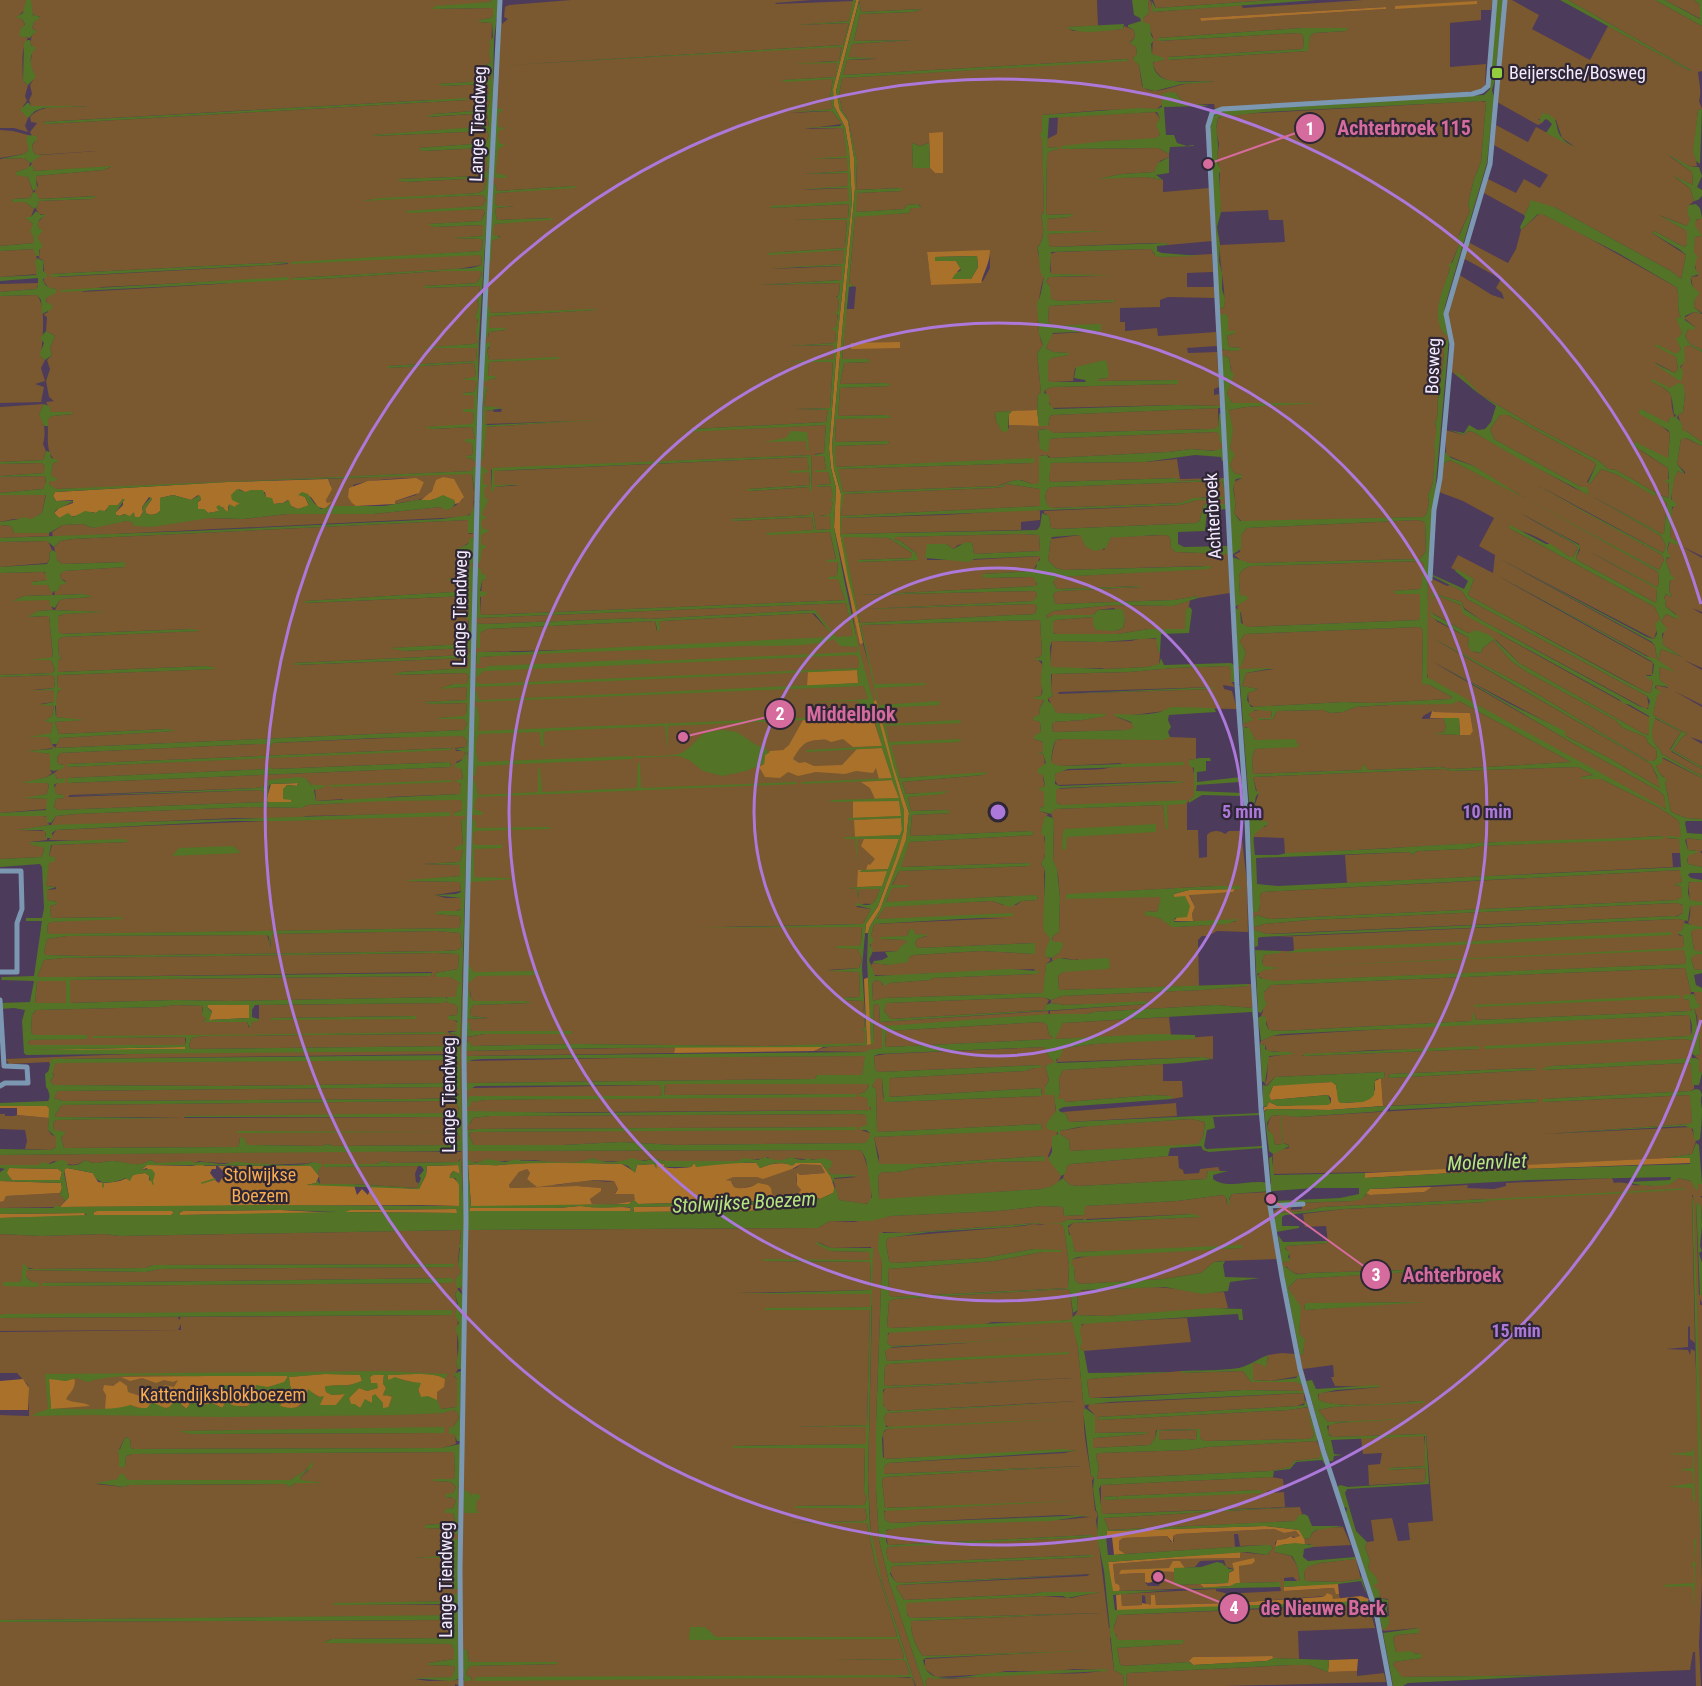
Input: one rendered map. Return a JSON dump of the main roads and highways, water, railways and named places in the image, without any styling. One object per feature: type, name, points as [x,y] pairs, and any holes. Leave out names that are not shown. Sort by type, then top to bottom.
[{"type":"water","points":[[26,0],[31,0],[33,15],[41,17],[34,22],[32,28],[37,32],[30,38],[19,36],[21,28],[25,25],[23,20],[16,17],[23,13]]},
{"type":"water","points":[[499,0],[494,40],[492,138],[479,339],[476,462],[474,462],[466,456],[473,455],[472,443],[465,442],[465,439],[475,439],[472,427],[432,429],[424,427],[472,424],[473,412],[463,412],[463,409],[474,409],[474,395],[463,395],[463,393],[474,392],[477,383],[474,380],[463,379],[476,375],[474,363],[388,368],[388,366],[476,361],[477,348],[419,348],[478,342],[476,332],[478,320],[475,317],[479,306],[477,299],[480,286],[425,288],[423,286],[477,283],[482,274],[480,271],[441,271],[305,280],[293,280],[292,278],[471,268],[482,265],[481,255],[291,264],[291,262],[481,251],[483,242],[481,239],[450,238],[481,236],[483,225],[434,227],[427,224],[481,221],[485,213],[483,209],[410,213],[404,211],[483,206],[486,200],[483,195],[360,201],[478,193],[484,190],[487,179],[485,178],[405,182],[396,179],[483,176],[489,167],[487,167],[485,148],[422,151],[418,148],[486,143],[489,135],[487,131],[372,135],[489,126],[487,113],[425,117],[434,114],[487,110],[490,100],[472,100],[472,97],[487,96],[489,86],[487,84],[443,86],[437,84],[487,81],[491,78],[489,69],[478,69],[479,66],[491,62],[489,43],[493,37],[492,23],[479,22],[479,20],[491,18],[493,8],[432,9],[435,6]]},
{"type":"water","points":[[853,0],[856,0],[833,89],[834,106],[845,127],[849,150],[852,201],[829,448],[836,488],[834,527],[844,579],[859,649],[904,811],[904,830],[896,858],[878,906],[866,924],[862,967],[867,1045],[465,1051],[468,1040],[472,1046],[577,1044],[766,1046],[865,1043],[865,1032],[862,1029],[865,1027],[863,1001],[842,1000],[860,997],[859,972],[826,971],[859,968],[862,960],[858,949],[835,948],[859,946],[862,927],[693,928],[863,924],[871,909],[855,905],[857,903],[872,904],[880,889],[859,889],[858,899],[857,889],[844,888],[882,886],[887,871],[859,872],[888,869],[899,839],[857,839],[857,863],[855,839],[843,839],[900,835],[901,818],[847,820],[849,818],[901,816],[899,801],[829,802],[832,800],[899,798],[892,780],[801,784],[802,782],[892,778],[882,748],[806,752],[806,750],[882,746],[874,717],[668,726],[667,750],[665,726],[546,731],[543,734],[544,744],[547,745],[541,746],[538,732],[479,734],[476,748],[479,762],[632,756],[633,759],[477,766],[475,776],[472,776],[475,707],[477,706],[478,731],[778,719],[780,709],[782,719],[860,715],[858,701],[811,702],[868,699],[864,686],[475,702],[475,691],[481,700],[859,683],[857,670],[475,687],[475,681],[481,684],[859,668],[859,658],[856,655],[484,671],[476,678],[476,668],[488,666],[858,652],[857,647],[840,646],[834,639],[802,645],[480,657],[479,665],[476,663],[477,652],[521,652],[831,637],[832,635],[812,613],[662,621],[659,623],[658,632],[655,621],[487,629],[480,633],[480,648],[477,648],[477,623],[648,619],[815,610],[836,637],[853,636],[846,603],[477,618],[478,568],[482,574],[486,575],[480,591],[487,592],[486,595],[480,597],[480,614],[486,615],[845,600],[838,579],[828,579],[828,577],[837,576],[838,562],[827,562],[827,560],[836,559],[830,532],[768,535],[765,533],[814,530],[812,517],[733,521],[732,519],[811,515],[813,512],[816,530],[831,529],[830,516],[819,517],[830,514],[833,502],[830,501],[833,497],[831,486],[817,487],[817,485],[831,484],[828,472],[815,472],[815,470],[826,470],[824,456],[814,455],[824,453],[826,425],[684,432],[694,429],[826,422],[828,410],[795,409],[830,408],[833,362],[786,362],[834,359],[834,345],[788,346],[835,343],[836,331],[831,329],[836,327],[838,315],[834,312],[838,311],[839,299],[836,298],[839,295],[840,283],[757,285],[842,280],[842,266],[768,268],[843,264],[844,250],[769,255],[767,253],[845,248],[847,220],[793,220],[848,218],[849,204],[771,208],[770,206],[849,201],[848,188],[800,189],[848,186],[848,173],[802,174],[848,171],[847,158],[807,159],[847,156],[843,128],[803,128],[842,124],[832,111],[788,112],[833,109],[830,98],[833,79],[785,82],[781,80],[835,77],[838,63],[791,64],[839,61],[842,47],[509,65],[843,45],[849,23],[794,25],[849,21]]},
{"type":"water","points":[[1132,0],[1148,0],[1149,13],[1143,18],[1143,22],[1150,24],[1154,40],[1151,44],[1152,54],[1164,58],[1164,60],[1153,62],[1155,71],[1161,77],[1178,81],[1215,82],[1182,84],[1155,91],[1143,88],[1139,65],[1133,58],[1137,54],[1136,47],[1130,43],[1135,37],[1134,30],[1128,27],[1128,25],[1141,21],[1134,15]]},
{"type":"water","points":[[1151,0],[1156,8],[1273,0],[1316,0],[1153,12]]},
{"type":"water","points":[[1497,0],[1503,0],[1492,90],[1494,97],[1487,163],[1445,306],[1444,316],[1448,335],[1445,335],[1440,327],[1439,302],[1450,268],[1448,264],[1452,263],[1459,245],[1459,236],[1470,211],[1468,204],[1481,162],[1486,102],[1484,101],[1265,112],[1219,117],[1216,128],[1217,161],[1221,170],[1219,174],[1221,212],[1217,227],[1222,289],[1225,299],[1224,307],[1219,309],[1210,134],[1212,118],[1218,112],[1224,111],[1484,95],[1490,89],[1490,66]]},
{"type":"water","points":[[1560,0],[1568,0],[1691,70],[1690,71]]},
{"type":"water","points":[[1655,0],[1665,0],[1700,19],[1700,5],[1694,0],[1702,0],[1702,26]]},
{"type":"water","points":[[859,1],[861,12],[922,9],[913,12],[860,14],[854,41],[912,40],[852,44],[848,57],[877,58],[847,60],[843,75],[1127,59],[1128,61],[842,78],[839,96],[842,110],[848,119],[857,161],[856,190],[901,188],[902,191],[857,193],[856,212],[904,209],[907,205],[918,204],[921,208],[911,208],[909,213],[855,217],[849,284],[854,286],[849,287],[842,359],[867,359],[871,362],[844,363],[840,384],[887,383],[891,386],[840,388],[838,416],[888,415],[891,418],[836,419],[835,442],[889,441],[888,444],[835,446],[836,467],[1034,458],[1034,463],[838,469],[843,492],[998,486],[1016,480],[1039,483],[1039,456],[1047,455],[1051,458],[1191,449],[1214,451],[1223,448],[1224,461],[1221,457],[1195,455],[1145,462],[1051,463],[1049,481],[1224,479],[1225,492],[1222,481],[1051,487],[1045,497],[1051,508],[1180,503],[1193,498],[1224,497],[1224,499],[1197,500],[1180,505],[842,518],[841,534],[1037,530],[1042,513],[1049,516],[1051,528],[1058,529],[1196,523],[1200,520],[1203,506],[1206,504],[1226,504],[1226,509],[1207,511],[1205,531],[1178,532],[1178,544],[1184,547],[1228,546],[1228,554],[1175,552],[1171,548],[1170,537],[1165,535],[1111,537],[1106,548],[1095,551],[1086,547],[1080,535],[1052,537],[1051,539],[1048,560],[1056,568],[1063,570],[1212,566],[1209,569],[1058,577],[1053,582],[1057,589],[1140,587],[1059,591],[1053,594],[1055,604],[1174,600],[1198,596],[1198,598],[1173,606],[1112,605],[1053,611],[1046,616],[1047,618],[1053,615],[1093,615],[1098,610],[1121,609],[1125,619],[1123,628],[1115,631],[1096,630],[1093,617],[1053,622],[1053,633],[1056,634],[1117,634],[1149,629],[1185,629],[1186,609],[1190,607],[1192,610],[1189,633],[1161,634],[1160,653],[1156,638],[1102,642],[1052,641],[1051,667],[1105,669],[1148,667],[1159,664],[1161,658],[1164,665],[1231,663],[1234,665],[1235,682],[1231,682],[1231,670],[1228,666],[1051,674],[1053,696],[1048,698],[1048,701],[1056,713],[1106,714],[1083,720],[1053,722],[1052,731],[1055,732],[1134,728],[1131,722],[1114,714],[1151,714],[1173,707],[1214,708],[1216,712],[1169,715],[1170,737],[1164,740],[1062,739],[1055,742],[1051,763],[1061,766],[1184,762],[1184,765],[1068,769],[1055,774],[1055,784],[1060,786],[1185,781],[1056,790],[1056,802],[1060,805],[1187,800],[1185,804],[1167,805],[1168,829],[1166,829],[1163,805],[1055,809],[1051,814],[1040,811],[1040,808],[1044,806],[1044,792],[1038,789],[1045,786],[1043,775],[1038,773],[1038,769],[1046,763],[1043,754],[1037,753],[1043,752],[1043,742],[1034,739],[1034,736],[1041,732],[1040,722],[1033,720],[1040,714],[1039,710],[1044,700],[1034,697],[1041,696],[1042,692],[1042,661],[1036,660],[1035,657],[1039,658],[1042,654],[1040,620],[861,625],[875,684],[925,683],[926,685],[876,688],[879,705],[940,701],[939,705],[882,708],[885,724],[959,720],[962,723],[886,726],[889,742],[962,739],[958,742],[891,745],[900,778],[988,772],[983,775],[902,782],[906,794],[950,791],[942,794],[908,797],[911,811],[947,810],[951,813],[912,815],[910,836],[1032,831],[1034,835],[909,842],[901,867],[1030,863],[1030,866],[899,871],[892,885],[908,885],[909,887],[892,888],[886,902],[1036,895],[1038,898],[1022,901],[1010,907],[992,901],[885,907],[877,919],[1013,913],[1013,916],[874,924],[871,936],[874,940],[870,945],[873,951],[869,960],[875,976],[1010,969],[1040,971],[1037,974],[933,978],[890,983],[883,986],[882,982],[876,980],[872,983],[873,1001],[884,998],[1043,993],[1046,964],[1059,958],[1074,960],[1106,958],[1109,959],[1110,967],[1063,972],[1058,976],[1059,990],[1248,984],[1248,986],[1062,996],[1051,1000],[1043,997],[886,1003],[884,1011],[891,1019],[1044,1010],[1046,1005],[1051,1003],[1066,1005],[1147,1001],[1147,1004],[880,1022],[879,1005],[875,1004],[873,1007],[874,1043],[871,1045],[868,933],[880,910],[906,840],[909,813],[893,765],[848,578],[840,533],[841,494],[834,469],[832,446],[855,188],[854,158],[848,121],[840,110],[836,91]],"holes":[[[1007,484],[1040,489],[1040,506],[841,516],[844,494],[993,488]],[[1039,535],[1040,551],[974,554],[972,542],[964,543],[953,549],[946,544],[927,544],[925,558],[969,562],[974,559],[1040,556],[1033,571],[983,574],[982,577],[1033,577],[1036,586],[860,595],[1033,591],[1037,596],[1033,601],[865,609],[1034,604],[1037,607],[1035,614],[860,623],[843,537],[889,538],[912,553],[911,558],[858,560],[858,562],[918,560],[916,553],[894,539],[895,537]]]},
{"type":"water","points":[[1124,24],[1123,29],[1094,32],[1072,30],[1066,27]]},
{"type":"water","points":[[1302,28],[1348,28],[1346,31],[1314,33],[1310,36],[1308,51],[1168,60],[1168,57],[1302,49],[1303,35],[1298,33],[1158,41],[1158,38]]},
{"type":"water","points":[[28,40],[36,48],[31,58],[31,66],[36,77],[28,85],[23,81],[24,42]]},
{"type":"water","points":[[1176,93],[1187,103],[1209,106],[1164,107],[1166,135],[1174,135],[1177,143],[1194,146],[1170,147],[1169,154],[1158,148],[1061,149],[1061,146],[1157,138],[1160,134],[1156,125],[1160,118],[1157,112],[1049,118],[1047,148],[1058,147],[1059,149],[1047,154],[1046,213],[1047,215],[1074,214],[1069,217],[1047,219],[1047,231],[1110,231],[1047,234],[1050,247],[1166,243],[1168,245],[1157,246],[1157,251],[1200,256],[1159,257],[1151,249],[1051,252],[1051,274],[1114,275],[1049,277],[1046,282],[1050,286],[1051,299],[1059,301],[1114,300],[1115,302],[1049,306],[1048,321],[1052,326],[1101,324],[1101,331],[1053,333],[1046,348],[1053,352],[1069,353],[1069,355],[1048,361],[1048,380],[1051,382],[1086,382],[1074,378],[1076,367],[1105,360],[1109,376],[1098,379],[1098,381],[1178,380],[1178,384],[1052,387],[1044,393],[1049,395],[1049,404],[1054,409],[1177,405],[1220,405],[1220,408],[1053,415],[1050,416],[1048,426],[1039,426],[1037,410],[1038,394],[1041,393],[1037,353],[1043,345],[1039,334],[1037,303],[1044,278],[1037,248],[1043,237],[1041,216],[1044,211],[1040,134],[1042,115],[1138,108],[1157,109],[1162,107],[1162,94]]},
{"type":"water","points":[[467,98],[467,100],[46,124],[42,122]]},
{"type":"water","points":[[495,102],[498,109],[504,109],[498,114],[498,127],[506,128],[500,130],[497,135],[500,144],[506,144],[498,149],[496,171],[497,174],[506,175],[506,178],[494,178]]},
{"type":"water","points":[[27,103],[31,106],[93,106],[43,108],[35,111],[28,118],[20,110]]},
{"type":"water","points":[[1702,109],[1700,164],[1696,161],[1693,151],[1698,110]]},
{"type":"water","points":[[1543,113],[1553,117],[1559,134],[1564,140],[1583,152],[1546,133],[1552,124],[1546,118],[1542,123],[1539,121]]},
{"type":"water","points":[[28,135],[36,136],[37,139],[32,145],[36,155],[64,154],[42,155],[30,163],[24,158],[0,159],[24,154],[29,150],[26,140]]},
{"type":"water","points":[[912,143],[920,146],[929,143],[930,168],[913,168]]},
{"type":"water","points":[[1666,153],[1691,167],[1699,167],[1702,176],[1697,187],[1702,190],[1702,196],[1698,200],[1694,201],[1690,188],[1672,175],[1693,185],[1692,172]]},
{"type":"water","points":[[1169,157],[1169,173],[1156,175],[1163,180],[1145,177],[1097,179],[1122,174],[1154,172],[1158,163]]},
{"type":"water","points":[[32,164],[34,171],[113,166],[103,170],[36,176],[37,189],[33,191],[28,177],[16,175],[16,172]]},
{"type":"water","points":[[493,183],[497,191],[575,186],[576,188],[495,195],[497,206],[514,206],[496,208],[497,220],[553,218],[495,224],[493,235],[501,237],[492,241],[491,262],[489,261]]},
{"type":"water","points":[[33,192],[39,199],[98,196],[91,199],[39,201],[34,209],[25,202],[12,202],[13,199],[30,198]]},
{"type":"water","points":[[1530,200],[1554,207],[1671,271],[1681,279],[1686,255],[1652,233],[1654,231],[1684,247],[1687,244],[1687,231],[1658,215],[1687,226],[1690,220],[1687,211],[1689,205],[1696,204],[1700,208],[1702,218],[1696,220],[1695,225],[1702,236],[1695,237],[1694,252],[1698,257],[1695,268],[1699,274],[1691,277],[1691,283],[1700,293],[1695,299],[1694,307],[1702,314],[1694,312],[1685,316],[1685,320],[1695,327],[1694,330],[1688,329],[1685,336],[1689,343],[1702,352],[1689,345],[1684,347],[1685,361],[1680,367],[1683,371],[1682,381],[1652,362],[1675,373],[1678,369],[1676,357],[1655,346],[1656,344],[1676,354],[1681,349],[1675,337],[1678,338],[1682,333],[1676,318],[1681,317],[1678,310],[1676,287],[1618,253],[1544,215],[1538,214],[1521,230],[1520,227]]},
{"type":"water","points":[[36,211],[41,215],[47,215],[38,223],[38,227],[43,231],[37,237],[43,246],[39,250],[39,256],[36,256],[33,249],[0,251],[0,246],[34,243],[30,232],[33,224],[25,217],[31,217]]},
{"type":"water","points":[[977,256],[978,267],[971,279],[952,279],[961,270],[956,261],[935,261],[935,257]]},
{"type":"water","points":[[37,258],[44,261],[43,271],[47,277],[43,279],[44,283],[56,289],[56,293],[46,298],[46,302],[52,305],[52,309],[42,314],[41,300],[37,295],[0,296],[0,292],[36,289],[38,278],[0,281],[0,277],[36,275]]},
{"type":"water","points":[[288,262],[272,265],[51,277],[51,274]]},
{"type":"water","points":[[289,277],[289,280],[61,292],[60,290]]},
{"type":"water","points":[[487,306],[489,306],[490,313],[598,310],[491,316],[489,328],[506,328],[489,332],[487,338],[485,334]]},
{"type":"water","points":[[1220,314],[1228,317],[1228,331],[1235,331],[1227,336],[1229,347],[1241,348],[1240,350],[1221,349]]},
{"type":"water","points":[[46,331],[55,336],[50,348],[52,355],[45,360],[40,353],[44,343],[40,338]]},
{"type":"water","points":[[1449,339],[1428,570],[1427,677],[1666,809],[1664,796],[1659,791],[1433,661],[1510,704],[1565,731],[1566,736],[1660,788],[1651,764],[1433,638],[1522,685],[1648,761],[1653,761],[1657,758],[1656,749],[1648,743],[1646,737],[1623,728],[1615,720],[1527,672],[1511,661],[1493,640],[1482,649],[1481,653],[1471,651],[1468,645],[1469,638],[1431,617],[1431,610],[1433,614],[1466,632],[1476,630],[1490,635],[1519,663],[1649,735],[1649,716],[1465,615],[1461,605],[1436,595],[1431,604],[1432,593],[1462,602],[1464,609],[1481,620],[1648,709],[1650,701],[1647,696],[1467,599],[1462,591],[1432,576],[1464,589],[1468,581],[1455,571],[1456,569],[1474,579],[1469,596],[1623,680],[1648,693],[1651,692],[1653,682],[1645,676],[1651,676],[1653,673],[1654,664],[1651,661],[1498,575],[1646,656],[1657,659],[1652,642],[1500,559],[1654,639],[1657,634],[1655,624],[1660,619],[1655,607],[1509,528],[1510,525],[1573,557],[1578,548],[1574,544],[1520,512],[1579,545],[1577,560],[1656,603],[1655,588],[1588,550],[1657,587],[1658,572],[1527,499],[1659,570],[1664,560],[1662,555],[1535,485],[1663,553],[1666,546],[1661,536],[1592,496],[1662,534],[1664,533],[1667,503],[1658,497],[1659,495],[1669,498],[1669,483],[1664,481],[1669,479],[1668,468],[1633,445],[1635,442],[1668,458],[1670,433],[1668,430],[1638,413],[1641,409],[1668,423],[1670,417],[1676,415],[1670,393],[1651,381],[1652,379],[1670,388],[1678,383],[1683,384],[1685,394],[1683,412],[1677,418],[1681,422],[1683,431],[1702,442],[1702,446],[1686,438],[1681,439],[1677,464],[1685,474],[1678,471],[1674,479],[1671,499],[1677,504],[1672,507],[1670,537],[1679,543],[1678,545],[1669,542],[1667,550],[1671,558],[1667,557],[1666,561],[1671,575],[1676,579],[1670,580],[1671,597],[1666,594],[1664,598],[1665,606],[1679,617],[1677,619],[1666,614],[1661,621],[1667,629],[1662,634],[1663,645],[1682,657],[1661,649],[1658,660],[1675,672],[1659,667],[1660,680],[1669,687],[1656,685],[1655,688],[1661,692],[1657,696],[1653,715],[1687,734],[1673,750],[1702,769],[1670,750],[1681,732],[1655,718],[1652,734],[1662,754],[1702,776],[1702,778],[1664,758],[1662,758],[1662,763],[1656,766],[1667,780],[1665,782],[1671,812],[1686,818],[1702,819],[1702,821],[1686,821],[1685,823],[1687,833],[1702,834],[1702,840],[1687,838],[1685,840],[1688,850],[1697,851],[1689,855],[1688,864],[1702,867],[1702,873],[1688,875],[1702,882],[1689,882],[1688,893],[1690,900],[1702,902],[1702,905],[1690,906],[1688,921],[1678,919],[1261,937],[1258,938],[1258,946],[1255,947],[1252,929],[1267,934],[1298,933],[1676,917],[1683,913],[1683,905],[1676,903],[1309,920],[1264,924],[1255,927],[1253,925],[1256,915],[1270,919],[1676,900],[1682,897],[1681,886],[1673,885],[1682,882],[1680,870],[1262,892],[1258,912],[1253,912],[1249,802],[1243,727],[1249,728],[1255,740],[1295,739],[1299,747],[1255,749],[1252,757],[1253,774],[1361,770],[1364,764],[1368,770],[1439,767],[1453,769],[1571,762],[1459,701],[1452,704],[1355,707],[1343,712],[1330,713],[1323,710],[1277,711],[1273,719],[1258,720],[1258,718],[1271,718],[1272,711],[1255,710],[1248,714],[1253,720],[1243,724],[1239,669],[1274,668],[1246,673],[1242,686],[1258,689],[1248,693],[1247,700],[1251,707],[1344,702],[1373,703],[1450,699],[1452,697],[1430,685],[1422,684],[1423,630],[1420,627],[1245,634],[1240,641],[1246,653],[1241,667],[1238,666],[1235,608],[1240,610],[1241,623],[1248,627],[1418,620],[1420,619],[1420,594],[1396,594],[1393,591],[1421,589],[1424,564],[1420,561],[1251,566],[1242,571],[1239,577],[1240,595],[1247,596],[1248,599],[1235,607],[1232,557],[1249,563],[1420,559],[1426,551],[1425,522],[1418,520],[1247,528],[1241,535],[1241,549],[1232,555],[1222,355],[1229,358],[1231,371],[1234,374],[1227,394],[1232,403],[1321,403],[1229,410],[1233,430],[1230,449],[1235,454],[1230,465],[1234,473],[1242,475],[1242,478],[1236,479],[1233,488],[1234,513],[1240,521],[1423,517],[1426,515],[1429,504],[1428,496],[1433,482],[1435,423],[1444,342]],"holes":[[[1578,767],[1593,775],[1581,777],[1581,779],[1601,779],[1660,808],[1679,821],[1681,837],[1666,836],[1666,838],[1679,839],[1681,867],[1278,886],[1257,884],[1256,858],[1409,852],[1413,855],[1419,851],[1481,846],[1663,839],[1663,836],[1255,855],[1254,836],[1268,824],[1267,821],[1260,821],[1253,811],[1256,796],[1260,792],[1256,791],[1253,777],[1445,769],[1451,771]]]},
{"type":"water","points":[[488,342],[491,344],[487,350],[489,360],[558,357],[559,359],[489,362],[488,376],[496,378],[486,382],[484,381],[484,345]]},
{"type":"water","points":[[1453,371],[1463,376],[1481,395],[1599,461],[1608,469],[1616,470],[1656,493],[1655,496],[1618,475],[1601,469],[1590,484],[1588,483],[1596,465],[1594,462],[1508,415],[1500,415],[1490,429],[1494,439],[1581,487],[1587,487],[1589,495],[1473,432],[1468,431],[1464,435],[1449,430],[1464,433],[1469,425],[1478,430],[1485,429],[1491,422],[1496,406],[1484,398]]},
{"type":"water","points":[[484,387],[487,387],[484,406],[503,408],[485,411],[485,424],[488,425],[613,419],[486,427],[483,459],[480,462]]},
{"type":"water","points":[[44,404],[49,406],[51,412],[72,412],[73,414],[52,416],[48,419],[48,426],[44,426],[39,414]]},
{"type":"water","points":[[1012,411],[1009,414],[1008,431],[1002,432],[996,421],[995,412]]},
{"type":"water","points":[[1221,413],[1223,443],[1220,443],[1219,434],[1216,432],[1059,438],[1050,439],[1048,452],[1040,449],[1038,430],[1047,429],[1054,433],[1212,429],[1218,427]]},
{"type":"water","points":[[791,431],[807,432],[809,450],[807,450],[806,441],[764,442],[786,438]]},
{"type":"water","points":[[46,451],[50,452],[51,458],[57,459],[58,462],[53,463],[51,476],[57,478],[56,481],[50,481],[49,484],[56,489],[472,471],[474,466],[476,467],[474,533],[468,533],[468,520],[73,539],[60,541],[54,547],[47,541],[0,542],[0,538],[441,519],[470,515],[474,501],[472,474],[227,482],[55,492],[53,496],[56,501],[74,501],[56,510],[54,513],[59,518],[68,513],[73,517],[85,511],[96,513],[99,510],[106,511],[109,505],[118,505],[123,499],[125,499],[116,515],[130,516],[134,512],[135,517],[140,517],[143,512],[142,507],[151,497],[145,509],[146,513],[153,515],[160,511],[160,498],[173,495],[191,500],[200,495],[198,509],[204,509],[208,513],[219,511],[216,507],[219,505],[228,512],[229,504],[235,507],[240,504],[232,500],[231,495],[237,489],[245,492],[263,490],[266,497],[272,498],[274,504],[289,500],[291,506],[298,509],[309,505],[305,497],[298,495],[302,492],[308,494],[321,509],[331,506],[384,506],[417,500],[432,500],[443,495],[454,500],[455,504],[452,508],[445,510],[441,507],[373,514],[287,514],[243,519],[209,518],[152,527],[134,526],[132,522],[127,521],[93,528],[82,524],[63,525],[49,533],[14,533],[11,526],[0,525],[0,522],[24,517],[31,519],[42,513],[46,495],[0,495],[0,493],[43,489],[46,482],[45,476],[0,476],[44,473],[45,466],[41,463],[0,464],[0,462],[43,460]]},
{"type":"water","points":[[1445,452],[1451,458],[1474,466],[1524,498],[1450,460],[1443,464]]},
{"type":"water","points":[[811,455],[812,491],[809,487],[749,491],[747,489],[810,485],[809,472],[792,473],[788,471],[809,470],[807,457],[494,471],[494,485],[523,484],[494,487],[491,492],[492,468]]},
{"type":"water","points":[[482,466],[488,472],[483,474],[483,484],[488,485],[484,489],[485,498],[488,499],[482,515],[487,517],[482,520],[481,524],[488,532],[481,535],[481,544],[486,548],[482,549],[480,563],[478,563],[480,467]]},
{"type":"water","points":[[470,538],[474,538],[474,561],[471,565],[475,567],[474,586],[471,591],[473,593],[469,751],[467,754],[469,767],[460,1054],[462,1151],[0,1155],[0,1149],[51,1150],[56,1147],[56,1137],[48,1130],[49,1108],[47,1106],[0,1106],[0,1103],[48,1101],[49,1092],[46,1087],[45,1074],[50,1070],[54,1076],[50,1081],[54,1085],[228,1086],[449,1083],[449,1087],[57,1091],[54,1098],[63,1101],[414,1099],[451,1098],[459,1095],[459,1089],[452,1087],[452,1082],[456,1081],[457,1076],[453,1068],[459,1065],[459,1062],[455,1060],[57,1063],[57,1059],[457,1055],[458,1052],[455,1051],[26,1055],[22,1021],[25,1010],[0,1009],[0,1003],[30,1002],[34,981],[1,979],[2,977],[34,976],[42,921],[26,921],[26,918],[42,918],[44,908],[42,867],[40,864],[0,867],[0,859],[41,857],[43,847],[32,845],[29,842],[125,839],[128,842],[51,845],[49,856],[55,857],[55,861],[49,863],[46,886],[56,887],[47,890],[47,900],[57,902],[57,904],[50,906],[51,918],[122,917],[123,919],[51,922],[48,924],[47,932],[50,934],[459,928],[460,916],[434,914],[439,911],[458,911],[461,909],[461,898],[433,895],[461,892],[460,882],[408,880],[460,876],[460,865],[423,864],[460,862],[463,850],[454,848],[463,844],[461,820],[465,819],[465,816],[454,816],[454,813],[462,810],[460,800],[307,805],[302,808],[249,807],[76,814],[56,816],[51,823],[47,822],[45,816],[0,816],[0,813],[46,810],[47,799],[23,798],[47,794],[49,785],[47,783],[21,783],[54,773],[57,779],[65,778],[65,783],[54,785],[56,794],[64,795],[63,798],[56,799],[54,807],[58,810],[264,802],[264,793],[261,790],[68,796],[256,788],[263,787],[268,780],[299,777],[305,778],[312,785],[325,785],[325,787],[314,790],[316,801],[460,794],[461,784],[454,781],[462,779],[463,776],[461,769],[454,765],[462,760],[466,752],[454,749],[466,747],[467,741],[463,736],[273,743],[270,747],[266,744],[257,744],[60,753],[57,758],[58,764],[64,765],[64,768],[54,771],[50,770],[50,754],[27,751],[52,749],[54,746],[55,748],[464,730],[467,723],[464,719],[438,718],[463,716],[466,714],[467,703],[422,702],[466,700],[467,687],[438,689],[454,684],[466,684],[469,677],[466,673],[391,675],[402,672],[468,668],[469,658],[295,665],[294,663],[467,655],[470,652],[468,648],[404,651],[389,648],[468,644],[469,621],[466,617],[469,613],[469,596],[303,603],[469,591],[469,580],[445,580],[469,574],[470,551],[455,550],[468,544]],"holes":[[[298,783],[297,786],[287,785],[283,789],[283,799],[291,800],[291,802],[267,801],[271,784]],[[436,931],[460,933],[462,946],[458,950],[443,951],[85,956],[46,955],[44,953],[47,939],[67,936],[267,935],[270,949],[273,934]],[[457,954],[459,956],[458,969],[435,973],[436,977],[450,977],[460,983],[456,997],[447,999],[445,997],[70,1003],[70,980],[431,976],[432,973],[39,977],[44,960]],[[37,981],[66,981],[66,1003],[35,1003]],[[447,1001],[458,1007],[457,1015],[448,1016],[448,1019],[457,1021],[457,1031],[447,1033],[457,1035],[458,1044],[456,1046],[191,1049],[189,1046],[191,1038],[202,1036],[445,1034],[445,1032],[92,1036],[92,1038],[185,1037],[185,1045],[30,1045],[28,1043],[30,1040],[87,1039],[87,1035],[34,1035],[31,1032],[32,1015],[36,1010],[203,1006],[202,1015],[206,1019],[203,1022],[247,1022],[250,1028],[252,1022],[259,1021],[252,1017],[255,1005],[444,1003]],[[208,1005],[249,1005],[249,1018],[209,1020],[212,1012],[207,1007]],[[181,1047],[185,1049],[28,1050]],[[441,1101],[456,1102],[459,1109],[456,1114],[458,1128],[456,1131],[460,1138],[453,1145],[247,1145],[243,1137],[240,1138],[237,1147],[64,1148],[61,1138],[66,1132],[54,1130],[53,1123],[56,1120],[181,1118],[56,1117],[62,1105]]]},
{"type":"water","points":[[52,550],[56,552],[57,560],[62,564],[125,562],[125,567],[64,571],[60,574],[61,579],[67,583],[60,585],[58,591],[51,592],[48,585],[32,585],[32,582],[47,580],[45,572],[0,573],[0,567],[47,564],[50,558],[49,553]]},
{"type":"water","points":[[84,594],[93,597],[63,599],[55,608],[50,606],[49,600],[12,601],[24,596]]},
{"type":"water","points":[[38,611],[108,612],[58,616],[58,631],[61,634],[192,629],[201,631],[62,637],[58,640],[59,657],[62,657],[58,661],[58,672],[207,666],[218,669],[59,675],[57,676],[58,688],[63,688],[58,691],[55,706],[56,717],[85,720],[55,722],[59,734],[168,729],[176,731],[60,738],[57,744],[52,744],[49,737],[29,737],[51,733],[53,723],[44,721],[52,716],[54,706],[39,705],[54,702],[54,692],[51,690],[30,691],[54,688],[53,675],[0,677],[0,675],[52,673],[55,670],[51,660],[30,660],[53,657],[49,616],[27,617]]},
{"type":"water","points":[[1213,687],[1213,689],[1058,694]]},
{"type":"water","points":[[1443,718],[1459,718],[1460,735],[1434,734],[1444,732],[1446,726]]},
{"type":"water","points":[[723,730],[737,732],[758,746],[764,745],[770,752],[765,755],[764,764],[722,776],[703,771],[689,760],[678,756],[636,758],[635,756],[679,754],[703,734]]},
{"type":"water","points":[[451,748],[451,750],[67,767],[67,764]]},
{"type":"water","points":[[1210,758],[1211,761],[1206,761],[1206,771],[1197,772],[1197,782],[1241,777],[1243,783],[1197,785],[1196,791],[1242,793],[1242,805],[1240,796],[1202,795],[1189,803],[1194,796],[1194,768],[1189,766],[1189,760]]},
{"type":"water","points":[[450,762],[451,767],[68,783],[67,778],[266,769],[268,767],[274,769]]},
{"type":"water","points":[[638,763],[640,763],[641,788],[797,782],[797,784],[477,797],[474,807],[483,812],[482,815],[472,815],[472,780],[475,780],[478,795],[538,792],[538,768],[540,769],[542,792],[637,788]]},
{"type":"water","points":[[452,780],[451,782],[330,787],[329,785]]},
{"type":"water","points":[[450,812],[451,816],[234,821],[56,830],[52,833],[52,838],[45,838],[46,832],[42,830],[17,830],[49,825]]},
{"type":"water","points":[[1047,816],[1053,818],[1054,821],[1053,860],[1057,869],[1060,897],[1059,932],[1053,936],[1052,940],[1062,942],[1063,946],[1052,958],[1046,957],[1045,952],[1050,938],[1044,931],[1043,925],[1045,874],[1041,864],[1045,856],[1045,837],[1041,833],[1044,818]]},
{"type":"water","points":[[475,819],[476,828],[552,827],[473,833],[473,843],[476,845],[502,845],[502,848],[474,849],[474,877],[512,879],[472,882],[469,881],[472,853],[471,820]]},
{"type":"water","points":[[1156,824],[1156,832],[1067,837],[1066,850],[1062,849],[1065,829]]},
{"type":"water","points":[[233,846],[241,853],[172,856],[179,848]]},
{"type":"water","points":[[1240,886],[1240,889],[1189,890],[1174,894],[1174,897],[1185,896],[1190,906],[1187,917],[1175,918],[1174,922],[1240,919],[1227,924],[1172,927],[1159,918],[1144,915],[1146,911],[1157,912],[1161,897],[1066,899],[1066,894]]},
{"type":"water","points":[[1684,923],[1702,927],[1702,929],[1695,929],[1691,932],[1694,950],[1702,954],[1691,958],[1694,969],[1702,970],[1702,973],[1694,975],[1696,985],[1702,988],[1702,992],[1691,992],[1685,968],[1271,985],[1264,992],[1264,1000],[1267,1003],[1261,1013],[1258,1012],[1255,950],[1281,951],[1281,953],[1264,955],[1262,961],[1264,966],[1280,968],[1265,970],[1257,974],[1260,978],[1273,981],[1684,964],[1686,962],[1684,950],[1288,967],[1682,948],[1684,946],[1683,936],[1677,933],[1682,930]]},
{"type":"water","points":[[910,929],[913,929],[915,934],[929,935],[917,939],[915,944],[918,948],[1035,943],[1035,954],[981,951],[914,955],[909,957],[908,962],[889,965],[873,963],[888,957],[885,952],[898,951],[907,942],[880,937],[907,936]]},
{"type":"water","points":[[1671,932],[1672,935],[1283,953],[1300,949]]},
{"type":"water","points":[[468,964],[474,972],[540,971],[537,975],[477,976],[469,983],[466,978]]},
{"type":"water","points":[[468,987],[474,1001],[532,1003],[474,1005],[470,1010],[471,1016],[489,1018],[466,1019],[466,988]]},
{"type":"water","points":[[1694,994],[1700,1005],[1694,1009],[1701,1036],[1699,1038],[1700,1054],[1695,1056],[1691,1053],[1692,1041],[1685,1039],[1485,1049],[1484,1046],[1688,1036],[1691,1035],[1692,1028],[1688,1015],[1282,1034],[1261,1041],[1258,1018],[1266,1017],[1269,1030],[1280,1031],[1472,1021],[1473,1013],[1476,1020],[1690,1011],[1692,1009],[1689,1000],[1684,999],[1683,995]]},
{"type":"water","points":[[1679,995],[1680,998],[1475,1007],[1473,1005]]},
{"type":"water","name":"Stolwijkse Boezem","points":[[1216,1005],[1253,1008],[1253,1020],[1252,1012],[1063,1023],[1055,1039],[1153,1034],[1195,1035],[1195,1039],[1095,1044],[1064,1048],[1056,1060],[1057,1063],[1203,1057],[1213,1059],[1063,1070],[1059,1078],[1058,1099],[1064,1099],[1065,1102],[1154,1095],[1171,1096],[1171,1099],[1059,1109],[1066,1114],[1069,1122],[1260,1113],[1260,1115],[1213,1117],[1215,1128],[1207,1130],[1204,1146],[1206,1149],[1262,1146],[1263,1148],[1209,1152],[1203,1150],[1201,1146],[1170,1148],[1168,1156],[1071,1164],[1061,1176],[1048,1159],[1052,1152],[1052,1137],[1058,1132],[1047,1129],[1046,1124],[1056,1111],[1054,1095],[1045,1095],[1045,1087],[1049,1080],[1045,1066],[1055,1062],[1049,1057],[1044,1047],[879,1054],[874,1056],[875,1070],[879,1072],[1041,1065],[1041,1068],[1025,1071],[892,1078],[889,1079],[889,1097],[1041,1088],[1042,1096],[884,1102],[882,1079],[877,1078],[872,1086],[876,1089],[877,1131],[879,1132],[1041,1124],[1042,1130],[874,1137],[879,1164],[921,1164],[1044,1156],[1045,1161],[989,1162],[882,1172],[878,1176],[879,1199],[1041,1189],[1052,1186],[1063,1178],[1070,1185],[1079,1186],[1206,1179],[1208,1171],[1228,1171],[1213,1175],[1213,1179],[1226,1184],[1264,1182],[1271,1184],[1269,1158],[1273,1156],[1274,1175],[1365,1173],[1365,1178],[1524,1169],[1690,1164],[1690,1158],[1666,1158],[1692,1154],[1696,1143],[1699,1145],[1702,1184],[1698,1184],[1698,1190],[1696,1190],[1691,1181],[1678,1178],[1671,1184],[1661,1186],[1629,1182],[1670,1180],[1671,1177],[1530,1180],[1370,1189],[1362,1199],[1353,1201],[1272,1204],[1271,1196],[1274,1201],[1340,1198],[1359,1194],[1359,1188],[1314,1188],[1232,1194],[1228,1205],[1226,1197],[1222,1195],[1177,1201],[1085,1206],[1084,1215],[1064,1216],[1063,1207],[1042,1206],[998,1211],[891,1216],[871,1221],[830,1221],[818,1228],[468,1230],[463,1286],[460,1288],[457,1288],[455,1280],[461,1272],[458,1265],[460,1248],[458,1246],[461,1230],[120,1236],[0,1234],[0,1218],[87,1215],[84,1213],[0,1214],[0,1208],[53,1208],[57,1205],[60,1207],[459,1206],[459,1185],[455,1178],[449,1178],[453,1171],[460,1174],[458,1165],[427,1166],[426,1175],[419,1189],[306,1185],[316,1183],[317,1180],[320,1184],[417,1188],[421,1178],[419,1176],[424,1170],[421,1166],[324,1167],[324,1164],[376,1164],[384,1161],[390,1163],[458,1162],[461,1159],[464,1214],[468,1159],[475,1162],[486,1159],[505,1162],[518,1159],[521,1161],[575,1162],[593,1158],[612,1162],[632,1158],[643,1161],[654,1158],[664,1161],[737,1161],[744,1158],[758,1160],[765,1157],[778,1160],[791,1157],[800,1160],[824,1158],[832,1161],[828,1169],[831,1174],[857,1176],[834,1178],[833,1184],[821,1163],[796,1163],[792,1166],[776,1163],[760,1168],[756,1163],[696,1167],[694,1163],[691,1167],[664,1167],[664,1164],[656,1162],[657,1169],[654,1164],[637,1165],[635,1173],[622,1164],[471,1164],[468,1165],[471,1206],[629,1204],[634,1200],[638,1204],[806,1200],[813,1196],[820,1199],[833,1193],[835,1186],[839,1200],[867,1204],[872,1197],[866,1160],[862,1151],[857,1150],[467,1151],[467,1130],[477,1129],[857,1127],[857,1130],[472,1132],[469,1134],[473,1145],[563,1145],[620,1142],[676,1145],[865,1143],[870,1133],[860,1130],[860,1127],[867,1125],[866,1115],[490,1116],[473,1118],[467,1125],[467,1111],[566,1113],[871,1110],[867,1098],[859,1096],[865,1092],[868,1084],[665,1084],[664,1095],[856,1094],[856,1097],[486,1100],[471,1102],[470,1107],[466,1107],[469,1096],[660,1096],[662,1093],[660,1085],[476,1086],[466,1091],[466,1083],[815,1079],[817,1075],[862,1075],[865,1056],[482,1059],[466,1063],[466,1056],[866,1052],[882,1048],[882,1027],[885,1026]],"holes":[[[1042,1022],[1047,1025],[1049,1035],[1053,1037],[1052,1039],[887,1047],[885,1046],[886,1031]],[[1191,1119],[1205,1122],[1203,1137],[1198,1144],[1070,1151],[1069,1140],[1060,1134],[1060,1131],[1079,1127]],[[794,1204],[793,1207],[749,1211],[634,1212],[634,1207]],[[580,1206],[630,1207],[631,1211],[469,1211],[470,1208]],[[456,1209],[457,1213],[345,1212],[351,1210]],[[281,1210],[337,1212],[180,1215],[179,1213],[183,1211]],[[97,1211],[172,1211],[174,1213],[171,1215],[94,1215]]]},
{"type":"water","points":[[416,1016],[416,1019],[270,1020],[271,1018]]},
{"type":"water","points":[[467,1022],[470,1023],[472,1031],[571,1031],[572,1034],[485,1034],[466,1037]]},
{"type":"water","points":[[1260,1044],[1265,1045],[1265,1049],[1269,1051],[1295,1054],[1269,1056],[1265,1083],[1262,1081]]},
{"type":"water","points":[[1479,1046],[1479,1049],[1304,1056],[1302,1054]]},
{"type":"water","points":[[1696,1058],[1699,1060],[1699,1071],[1702,1073],[1699,1085],[1692,1085],[1691,1064],[1687,1063],[1543,1070],[1543,1068],[1552,1066]]},
{"type":"water","points":[[1535,1068],[1537,1070],[1388,1077],[1390,1074]]},
{"type":"water","points":[[1384,1072],[1385,1078],[1375,1081],[1374,1095],[1363,1102],[1340,1103],[1336,1085],[1332,1082],[1273,1086],[1269,1095],[1271,1100],[1328,1095],[1331,1103],[1328,1105],[1278,1106],[1269,1102],[1267,1107],[1263,1106],[1263,1085],[1267,1086],[1275,1077]]},
{"type":"water","points":[[1700,1090],[1702,1095],[1700,1139],[1697,1141],[1694,1139],[1693,1129],[1685,1126],[1544,1134],[1692,1122],[1690,1095],[1543,1102],[1542,1099]]},
{"type":"water","points":[[1537,1099],[1538,1102],[1390,1110],[1390,1106]]},
{"type":"water","points":[[1386,1106],[1386,1111],[1298,1117],[1281,1115],[1283,1143],[1290,1146],[1273,1154],[1269,1151],[1264,1112],[1267,1109],[1329,1110]],"holes":[[[1280,1115],[1282,1144],[1275,1145],[1273,1135],[1268,1130],[1267,1123],[1271,1116]]]},
{"type":"water","points":[[453,1113],[452,1117],[184,1117],[186,1116]]},
{"type":"water","points":[[237,1131],[452,1132],[237,1133]]},
{"type":"water","points":[[60,1160],[66,1161],[68,1165],[75,1165],[85,1160],[92,1163],[113,1161],[141,1164],[150,1160],[157,1163],[190,1161],[289,1165],[313,1162],[322,1164],[322,1166],[318,1171],[319,1176],[311,1166],[147,1165],[141,1170],[152,1170],[155,1174],[153,1181],[150,1181],[149,1176],[145,1173],[133,1175],[130,1181],[125,1178],[106,1183],[98,1180],[93,1173],[67,1168],[64,1173],[69,1197],[65,1201],[60,1194],[61,1183],[0,1181],[0,1172],[5,1169],[0,1168],[0,1165],[39,1165],[42,1162],[50,1164]],"holes":[[[9,1168],[58,1169],[62,1172],[60,1180],[12,1180],[7,1173]]]},
{"type":"water","points":[[1692,1195],[1702,1480],[1701,1581]]},
{"type":"water","points":[[1487,1199],[1486,1202],[1344,1209],[1285,1215],[1282,1217],[1282,1226],[1299,1226],[1299,1228],[1276,1232],[1274,1215],[1322,1207]]},
{"type":"water","points":[[1696,1202],[1701,1206],[1702,1225],[1700,1246],[1702,1251],[1699,1253],[1702,1263],[1702,1294],[1700,1296]]},
{"type":"water","points":[[1193,1214],[1202,1217],[1073,1223],[1068,1226],[1075,1252],[1242,1245],[1242,1248],[1078,1257],[1073,1259],[1071,1264],[1074,1266],[1075,1280],[1079,1284],[1164,1279],[1201,1273],[1214,1262],[1225,1261],[1223,1265],[1225,1277],[1260,1278],[1230,1282],[1228,1291],[1202,1294],[1165,1287],[1082,1290],[1077,1293],[1078,1310],[1073,1313],[1070,1291],[1067,1289],[895,1299],[889,1301],[887,1327],[1070,1320],[1075,1315],[1106,1316],[1211,1308],[1242,1309],[1243,1320],[1239,1320],[1238,1314],[1082,1324],[1080,1348],[1084,1351],[1088,1373],[1174,1372],[1089,1379],[1087,1380],[1089,1396],[1091,1398],[1111,1398],[1244,1390],[1304,1391],[1304,1393],[1085,1405],[1078,1348],[1072,1322],[888,1333],[887,1343],[891,1346],[1056,1337],[892,1347],[885,1351],[887,1361],[1069,1352],[1069,1354],[888,1364],[885,1366],[884,1384],[886,1386],[1074,1378],[886,1388],[883,1390],[883,1405],[888,1411],[1076,1402],[887,1413],[884,1417],[886,1427],[1079,1418],[887,1429],[882,1439],[883,1457],[886,1459],[1063,1449],[1077,1451],[888,1463],[884,1467],[884,1474],[1083,1466],[885,1477],[882,1480],[885,1508],[1090,1500],[884,1511],[885,1520],[891,1523],[1090,1515],[1051,1521],[921,1525],[886,1530],[888,1545],[1092,1535],[1093,1537],[888,1547],[886,1551],[888,1560],[893,1563],[1093,1555],[1093,1557],[892,1566],[890,1574],[895,1581],[899,1583],[1096,1574],[898,1585],[896,1587],[904,1600],[1042,1592],[1100,1592],[1067,1598],[1041,1596],[906,1603],[907,1615],[911,1618],[1101,1613],[911,1621],[914,1640],[923,1656],[1103,1650],[926,1658],[923,1660],[926,1670],[937,1677],[1007,1672],[1106,1669],[1108,1671],[934,1679],[929,1677],[925,1682],[927,1686],[924,1686],[889,1582],[879,1540],[876,1422],[882,1262],[878,1249],[879,1233],[906,1233],[1037,1223],[1062,1223],[1066,1220],[1083,1220],[1084,1218],[1087,1220]],"holes":[[[1061,1224],[1064,1228],[1069,1265],[1068,1288],[892,1297],[889,1295],[888,1269],[994,1261],[1042,1252],[1061,1252],[1061,1250],[1034,1249],[984,1258],[893,1263],[889,1261],[886,1243],[888,1238],[930,1232]]]},
{"type":"water","points":[[1278,1235],[1283,1242],[1327,1241],[1328,1243],[1286,1246],[1285,1249],[1290,1252],[1288,1257],[1291,1260],[1282,1263]]},
{"type":"water","points":[[816,1242],[831,1248],[873,1248],[868,1479],[870,1527],[882,1582],[916,1686],[909,1677],[475,1681],[476,1677],[910,1675],[906,1662],[903,1660],[834,1660],[903,1659],[898,1639],[689,1640],[690,1627],[705,1627],[716,1637],[896,1637],[897,1635],[875,1563],[867,1523],[791,1523],[865,1521],[867,1518],[865,1508],[794,1508],[796,1506],[864,1505],[867,1498],[864,1492],[865,1448],[733,1448],[733,1446],[866,1444],[866,1427],[795,1427],[867,1425],[870,1310],[764,1310],[766,1308],[870,1307],[871,1294],[735,1294],[871,1290],[870,1262],[762,1261],[765,1259],[870,1260],[869,1252],[830,1251]]},
{"type":"water","points":[[23,1263],[29,1269],[146,1268],[153,1265],[454,1264],[454,1267],[160,1269],[146,1272],[26,1270],[26,1277],[32,1282],[40,1283],[38,1287],[3,1286],[3,1282],[21,1282]]},
{"type":"water","points":[[1282,1265],[1299,1274],[1473,1268],[1297,1279],[1288,1288],[1301,1307],[1299,1334],[1305,1339],[1303,1354],[1300,1355]]},
{"type":"water","points":[[452,1278],[453,1282],[450,1283],[42,1286],[42,1283]]},
{"type":"water","points":[[458,1290],[463,1295],[461,1369],[458,1369],[456,1363],[458,1336],[455,1329],[459,1323],[455,1315],[458,1304],[455,1294]]},
{"type":"water","points":[[1427,1302],[1305,1310],[1304,1304],[1308,1303]]},
{"type":"water","points":[[452,1310],[452,1315],[0,1318],[0,1315],[5,1314]]},
{"type":"water","points":[[1268,1355],[1266,1367],[1253,1363],[1253,1380],[1271,1381],[1296,1378],[1299,1374],[1302,1385],[1296,1382],[1251,1382],[1243,1371],[1181,1373],[1181,1371],[1241,1368]]},
{"type":"water","points":[[383,1371],[448,1374],[445,1379],[426,1374],[388,1375],[387,1377],[389,1380],[395,1377],[421,1383],[418,1391],[421,1397],[428,1396],[437,1400],[441,1409],[457,1407],[457,1379],[453,1374],[461,1371],[460,1441],[457,1441],[454,1434],[449,1434],[449,1428],[454,1426],[459,1418],[457,1412],[453,1410],[443,1413],[398,1415],[33,1416],[48,1409],[45,1374]],"holes":[[[325,1374],[360,1375],[362,1381],[347,1386],[325,1386],[326,1392],[332,1395],[345,1394],[336,1405],[320,1405],[324,1396],[318,1397],[308,1389],[306,1400],[299,1407],[280,1406],[283,1397],[290,1400],[294,1394],[289,1377]],[[384,1375],[383,1384],[386,1388],[383,1396],[392,1397],[389,1407],[383,1408],[383,1403],[375,1394],[372,1396],[372,1403],[365,1399],[360,1408],[351,1404],[349,1398],[359,1388],[367,1391],[378,1388],[377,1383],[371,1383],[370,1377]],[[131,1376],[287,1376],[287,1378],[284,1382],[268,1387],[256,1385],[253,1402],[246,1407],[230,1404],[230,1385],[221,1386],[218,1389],[226,1395],[222,1408],[212,1403],[202,1405],[200,1398],[197,1397],[195,1404],[191,1402],[186,1409],[180,1401],[176,1400],[167,1409],[152,1402],[147,1408],[137,1408],[131,1405],[102,1409],[51,1409],[49,1379],[66,1381],[77,1378],[87,1382]]]},
{"type":"water","points":[[1312,1380],[1316,1389],[1378,1385],[1380,1387],[1336,1390],[1318,1394],[1318,1399],[1325,1402],[1352,1405],[1424,1401],[1424,1403],[1333,1407],[1318,1410],[1328,1422],[1424,1418],[1337,1423],[1327,1426],[1329,1435],[1332,1437],[1426,1434],[1429,1484],[1347,1489],[1345,1493],[1356,1531],[1367,1542],[1365,1547],[1370,1561],[1368,1568],[1378,1583],[1374,1587],[1378,1589],[1380,1598],[1388,1600],[1389,1623],[1383,1630],[1346,1513],[1347,1508],[1344,1507],[1337,1487],[1340,1485],[1348,1487],[1425,1482],[1426,1469],[1424,1468],[1389,1470],[1389,1468],[1425,1466],[1425,1436],[1331,1440],[1334,1454],[1343,1455],[1334,1456],[1333,1461],[1329,1461],[1306,1381]]},
{"type":"water","points":[[1306,1399],[1308,1407],[1288,1410],[1100,1420],[1097,1417],[1297,1406],[1304,1405]]},
{"type":"water","points":[[1085,1408],[1095,1415],[1096,1433],[1148,1432],[1095,1438],[1093,1448],[1150,1445],[1157,1430],[1200,1429],[1200,1438],[1204,1441],[1307,1439],[1314,1435],[1308,1412],[1317,1437],[1317,1441],[1189,1450],[1099,1453],[1096,1455],[1099,1468],[1097,1479],[1271,1471],[1290,1467],[1294,1461],[1320,1458],[1321,1451],[1326,1466],[1322,1460],[1296,1462],[1290,1469],[1274,1471],[1273,1477],[1101,1485],[1099,1489],[1102,1514],[1300,1507],[1104,1518],[1109,1530],[1295,1521],[1299,1515],[1304,1514],[1308,1516],[1312,1526],[1344,1526],[1316,1530],[1310,1538],[1304,1539],[1299,1530],[1265,1526],[1107,1531],[1108,1555],[1264,1545],[1270,1545],[1273,1548],[1267,1555],[1247,1552],[1108,1562],[1113,1591],[1172,1590],[1113,1595],[1115,1610],[1368,1601],[1376,1625],[1366,1605],[1118,1615],[1113,1629],[1118,1640],[1184,1640],[1182,1644],[1117,1648],[1120,1664],[1123,1666],[1189,1662],[1193,1665],[1267,1661],[1274,1658],[1329,1660],[1328,1672],[1309,1665],[1291,1665],[1128,1673],[1126,1675],[1127,1686],[1124,1686],[1123,1675],[1114,1670],[1104,1571],[1097,1537],[1098,1514],[1093,1489],[1094,1477],[1091,1476],[1083,1411]],"holes":[[[1197,1430],[1196,1440],[1159,1440],[1159,1431]]]},
{"type":"water","points":[[444,1427],[444,1433],[191,1434],[178,1431]]},
{"type":"water","points":[[125,1437],[130,1439],[131,1448],[134,1449],[441,1448],[460,1444],[458,1535],[455,1534],[454,1529],[425,1528],[425,1525],[453,1523],[455,1520],[453,1513],[445,1513],[445,1509],[453,1508],[456,1501],[452,1497],[446,1498],[446,1494],[453,1493],[456,1487],[451,1482],[433,1481],[434,1479],[453,1479],[455,1476],[454,1452],[132,1454],[126,1456],[125,1467],[119,1467],[117,1451]]},
{"type":"water","points":[[1694,1448],[1695,1502],[1692,1488],[1667,1487],[1694,1483],[1692,1471],[1677,1470],[1693,1468],[1693,1456],[1668,1454],[1691,1452]]},
{"type":"water","points":[[313,1460],[312,1467],[300,1477],[301,1480],[324,1483],[296,1483],[289,1487],[285,1484],[129,1485],[124,1487],[95,1483],[118,1479],[122,1473],[128,1480],[290,1480],[306,1470]]},
{"type":"water","points":[[463,1490],[469,1492],[471,1496],[473,1493],[480,1495],[476,1509],[479,1513],[464,1513]]},
{"type":"water","points":[[1260,1490],[1263,1493],[1105,1500],[1104,1497],[1115,1496],[1117,1498],[1120,1496]]},
{"type":"water","points":[[458,1539],[458,1589],[443,1589],[443,1586],[453,1585],[454,1575],[449,1572],[452,1571],[454,1560],[414,1558],[453,1555],[453,1543],[447,1542]]},
{"type":"water","points":[[1694,1539],[1696,1539],[1694,1612],[1693,1588],[1663,1585],[1694,1583],[1694,1567],[1691,1565],[1695,1561]]},
{"type":"water","points":[[1295,1543],[1313,1545],[1313,1547],[1304,1549],[1303,1557],[1308,1561],[1355,1557],[1356,1559],[1320,1563],[1307,1567],[1304,1572],[1305,1581],[1340,1582],[1361,1579],[1361,1575],[1367,1596],[1361,1581],[1284,1587],[1284,1581],[1300,1581],[1297,1565],[1292,1556],[1275,1552],[1275,1547]]},
{"type":"water","points":[[1217,1562],[1229,1569],[1234,1569],[1229,1573],[1228,1583],[1174,1585],[1174,1568],[1201,1567]]},
{"type":"water","points":[[1280,1582],[1281,1587],[1176,1589],[1230,1586],[1236,1583]]},
{"type":"water","points":[[458,1593],[459,1679],[451,1681],[409,1678],[452,1677],[454,1666],[428,1665],[454,1659],[451,1644],[323,1643],[332,1639],[451,1638],[455,1629],[452,1620],[0,1622],[0,1620],[452,1615],[456,1605],[451,1604],[332,1605],[335,1603],[452,1601]]},
{"type":"water","points":[[1419,1628],[1419,1633],[1396,1635],[1393,1638],[1396,1652],[1421,1653],[1422,1658],[1394,1662],[1393,1665],[1402,1677],[1564,1675],[1408,1683],[1403,1686],[1393,1686],[1383,1633]]},
{"type":"water","points":[[463,1649],[467,1650],[469,1662],[556,1662],[559,1664],[470,1666],[466,1675],[472,1678],[471,1681],[464,1681]]},
{"type":"waterway","points":[[50,1075],[53,1061],[63,1061]]},
{"type":"waterway","points":[[202,1183],[215,1179]]},
{"type":"waterway","points":[[1487,1200],[1684,1189]]},
{"type":"place","name":"Beijersche/Bosweg","points":[[1497,73]]},
{"type":"place","name":"Achterbroek 115","points":[[1208,164]]},
{"type":"place","name":"Middelblok","points":[[683,737]]},
{"type":"place","name":"Achterbroek","points":[[1271,1199]]},
{"type":"place","name":"de Nieuwe Berk","points":[[1158,1577]]},
{"type":"water label","name":"Molenvliet","points":[[1487,1162]]},
{"type":"park label","name":"Kattendijksblokboezem","points":[[223,1395]]}]
